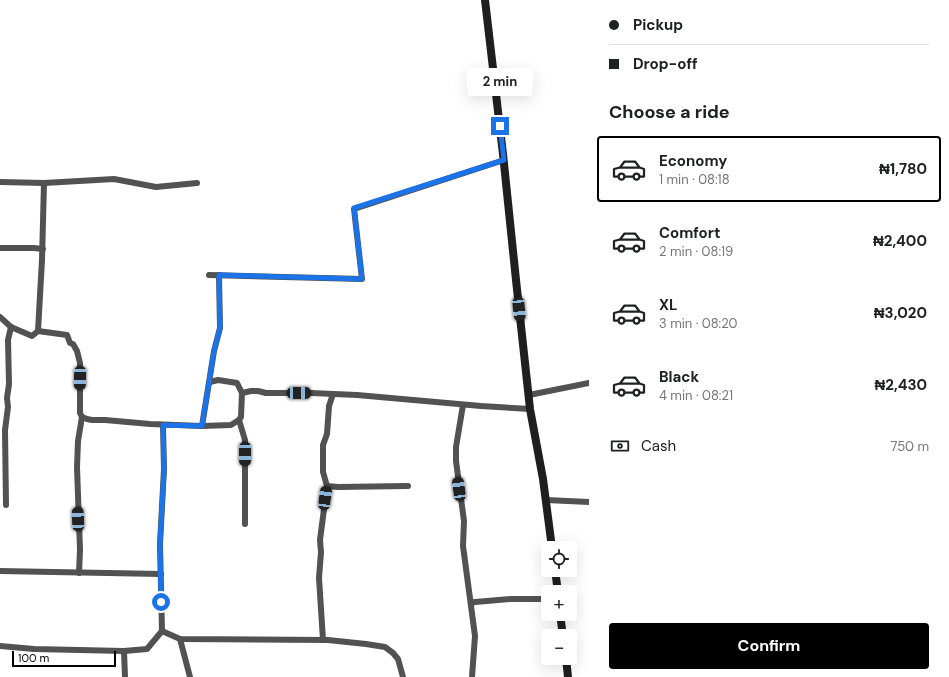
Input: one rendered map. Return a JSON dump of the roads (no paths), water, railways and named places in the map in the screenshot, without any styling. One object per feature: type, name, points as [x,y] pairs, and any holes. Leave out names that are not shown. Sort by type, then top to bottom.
[{"type":"street","points":[[485,0],[504,160],[516,288],[530,409],[543,479],[551,541]]},
{"type":"street","points":[[209,275],[362,279],[354,208],[504,160]]},
{"type":"street","points":[[0,182],[44,183],[114,180],[156,187],[197,183]]},
{"type":"street","points":[[0,317],[11,327],[32,336],[38,331],[43,249],[44,183]]},
{"type":"street","points":[[0,248],[43,249]]},
{"type":"street","points":[[202,426],[214,351],[220,328],[219,275]]},
{"type":"street","points":[[6,505],[5,430],[9,384],[8,340],[11,327]]},
{"type":"street","points":[[38,331],[67,335],[77,351],[80,363],[80,413],[82,417],[78,441],[77,467],[80,550],[79,573]]},
{"type":"street","points":[[82,417],[92,420],[163,425],[231,425],[241,417],[242,393],[237,383],[218,380],[210,382]]},
{"type":"street","points":[[529,395],[589,383]]},
{"type":"street","points":[[242,393],[258,391],[266,393],[356,394],[463,405],[530,409]]},
{"type":"street","points":[[323,640],[319,578],[321,552],[320,540],[327,486],[323,472],[323,445],[327,434],[329,406],[333,394]]},
{"type":"street","points":[[463,405],[456,447],[456,461],[464,521],[463,546],[475,636],[472,677]]},
{"type":"street","points":[[239,420],[245,440],[245,524]]},
{"type":"street","points":[[0,646],[34,649],[124,651],[147,649],[162,631],[160,544],[164,470],[163,425]]},
{"type":"street","points":[[327,486],[408,486]]},
{"type":"street","points":[[546,500],[589,502]]},
{"type":"street","points":[[0,571],[161,574]]},
{"type":"street","points":[[471,603],[511,599],[541,598]]},
{"type":"street","points":[[162,631],[180,639],[323,640],[385,647],[398,659],[403,677]]},
{"type":"street","points":[[180,639],[190,677]]},
{"type":"street","points":[[124,651],[125,677]]},
{"type":"street","points":[[567,665],[568,677]]}]
